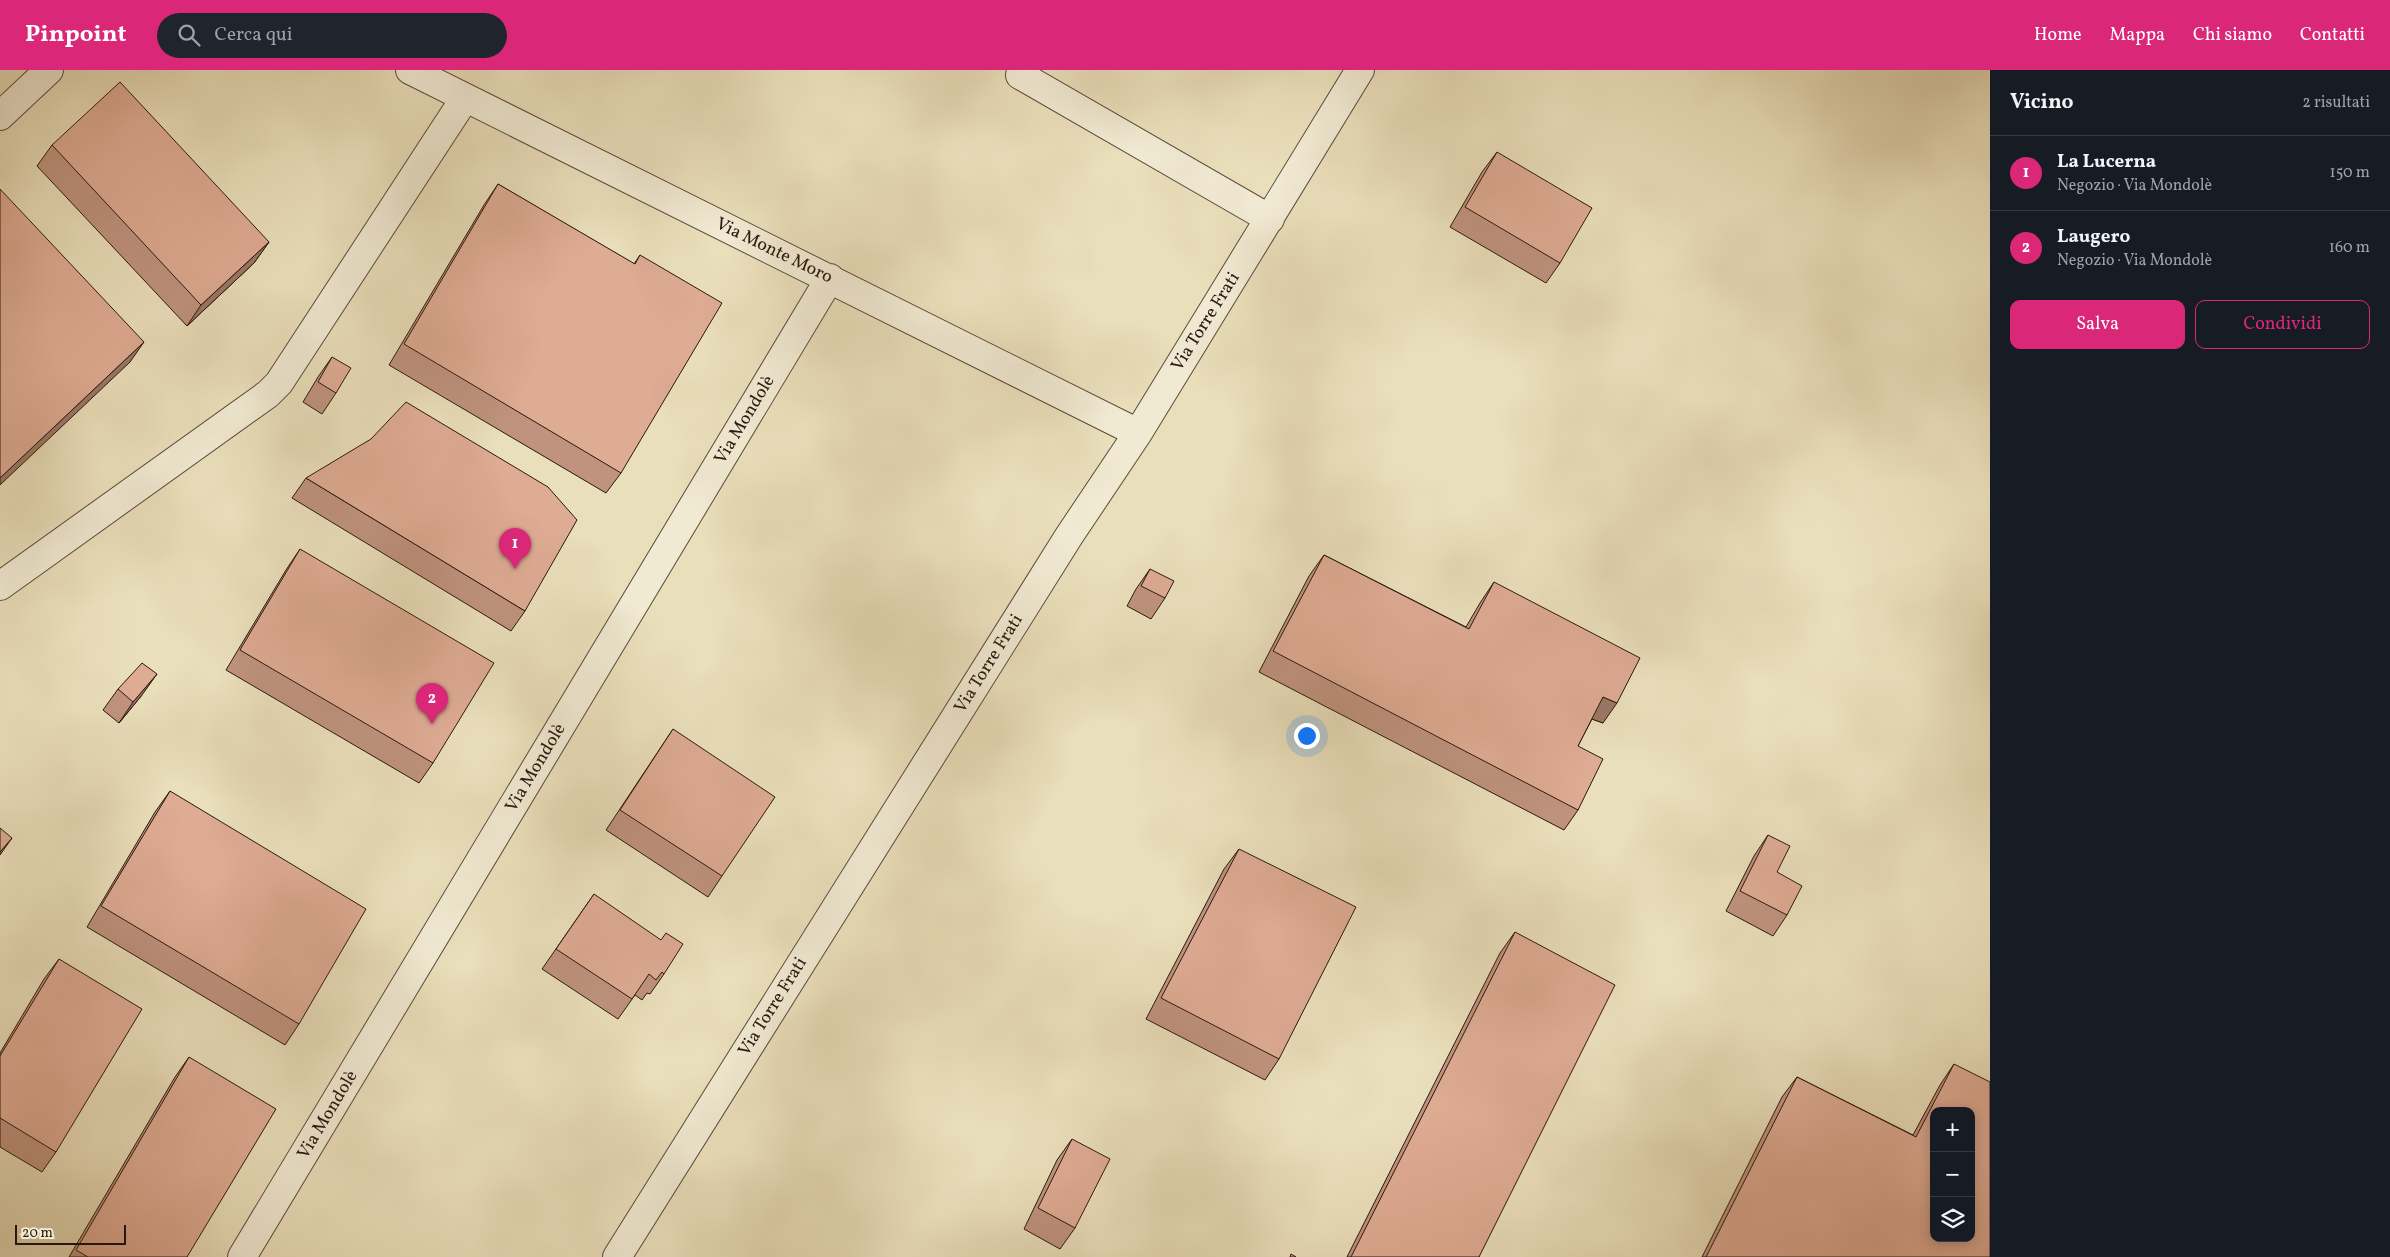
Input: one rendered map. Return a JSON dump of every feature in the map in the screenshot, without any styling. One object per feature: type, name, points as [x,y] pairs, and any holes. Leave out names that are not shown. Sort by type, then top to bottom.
[{"type":"street","points":[[0,116],[49,70]]},
{"type":"street","name":"Via Monte Moro","points":[[410,70],[1138,433]]},
{"type":"street","name":"Via Torre Frati","points":[[616,1257],[1069,536],[1138,433],[1360,70]]},
{"type":"street","points":[[1020,75],[1270,219]]},
{"type":"street","points":[[0,586],[268,394],[279,383],[466,98]]},
{"type":"street","name":"Via Mondolè","points":[[242,1257],[830,278]]},
{"type":"building","points":[[120,82],[269,242],[201,305],[52,145]]},
{"type":"building","points":[[1497,152],[1592,208],[1560,263],[1465,207]]},
{"type":"building","points":[[498,184],[635,264],[640,255],[722,303],[621,473],[404,344]]},
{"type":"building","points":[[0,189],[144,342],[0,478]]},
{"type":"building","points":[[332,357],[351,368],[336,393],[318,382]]},
{"type":"building","points":[[406,402],[548,487],[577,520],[525,611],[306,478],[371,439]]},
{"type":"building","points":[[300,549],[494,663],[433,763],[240,650]]},
{"type":"building","points":[[1324,555],[1469,629],[1494,582],[1640,658],[1617,703],[1603,697],[1578,746],[1603,759],[1578,810],[1273,651]]},
{"type":"building","points":[[1150,569],[1174,581],[1165,598],[1141,586]]},
{"type":"building","points":[[142,663],[157,674],[133,702],[118,689]]},
{"type":"building","points":[[673,729],[775,797],[722,876],[620,810]]},
{"type":"building","points":[[170,791],[366,909],[299,1024],[101,906]]},
{"type":"building","points":[[0,828],[12,838],[0,852]]},
{"type":"building","points":[[1768,835],[1790,846],[1777,872],[1802,886],[1787,915],[1740,891]]},
{"type":"building","points":[[1239,849],[1356,907],[1279,1059],[1161,998]]},
{"type":"building","points":[[594,894],[661,940],[666,933],[683,944],[664,974],[662,972],[656,980],[649,974],[632,999],[556,949]]},
{"type":"building","points":[[1515,932],[1615,985],[1479,1257],[1351,1257]]},
{"type":"building","points":[[59,959],[142,1009],[56,1152],[0,1118],[0,1056]]},
{"type":"building","points":[[189,1057],[276,1109],[187,1257],[88,1257],[76,1250]]},
{"type":"building","points":[[1954,1064],[1990,1082],[1990,1257],[1706,1257],[1797,1077],[1916,1137],[1930,1110],[1930,1242],[1975,1242],[1975,1107],[1932,1107]]},
{"type":"building","points":[[1072,1139],[1110,1159],[1075,1228],[1038,1208]]},
{"type":"place","name":"La Lucerna","points":[[515,569]]},
{"type":"place","name":"Laugero","points":[[432,724]]}]
